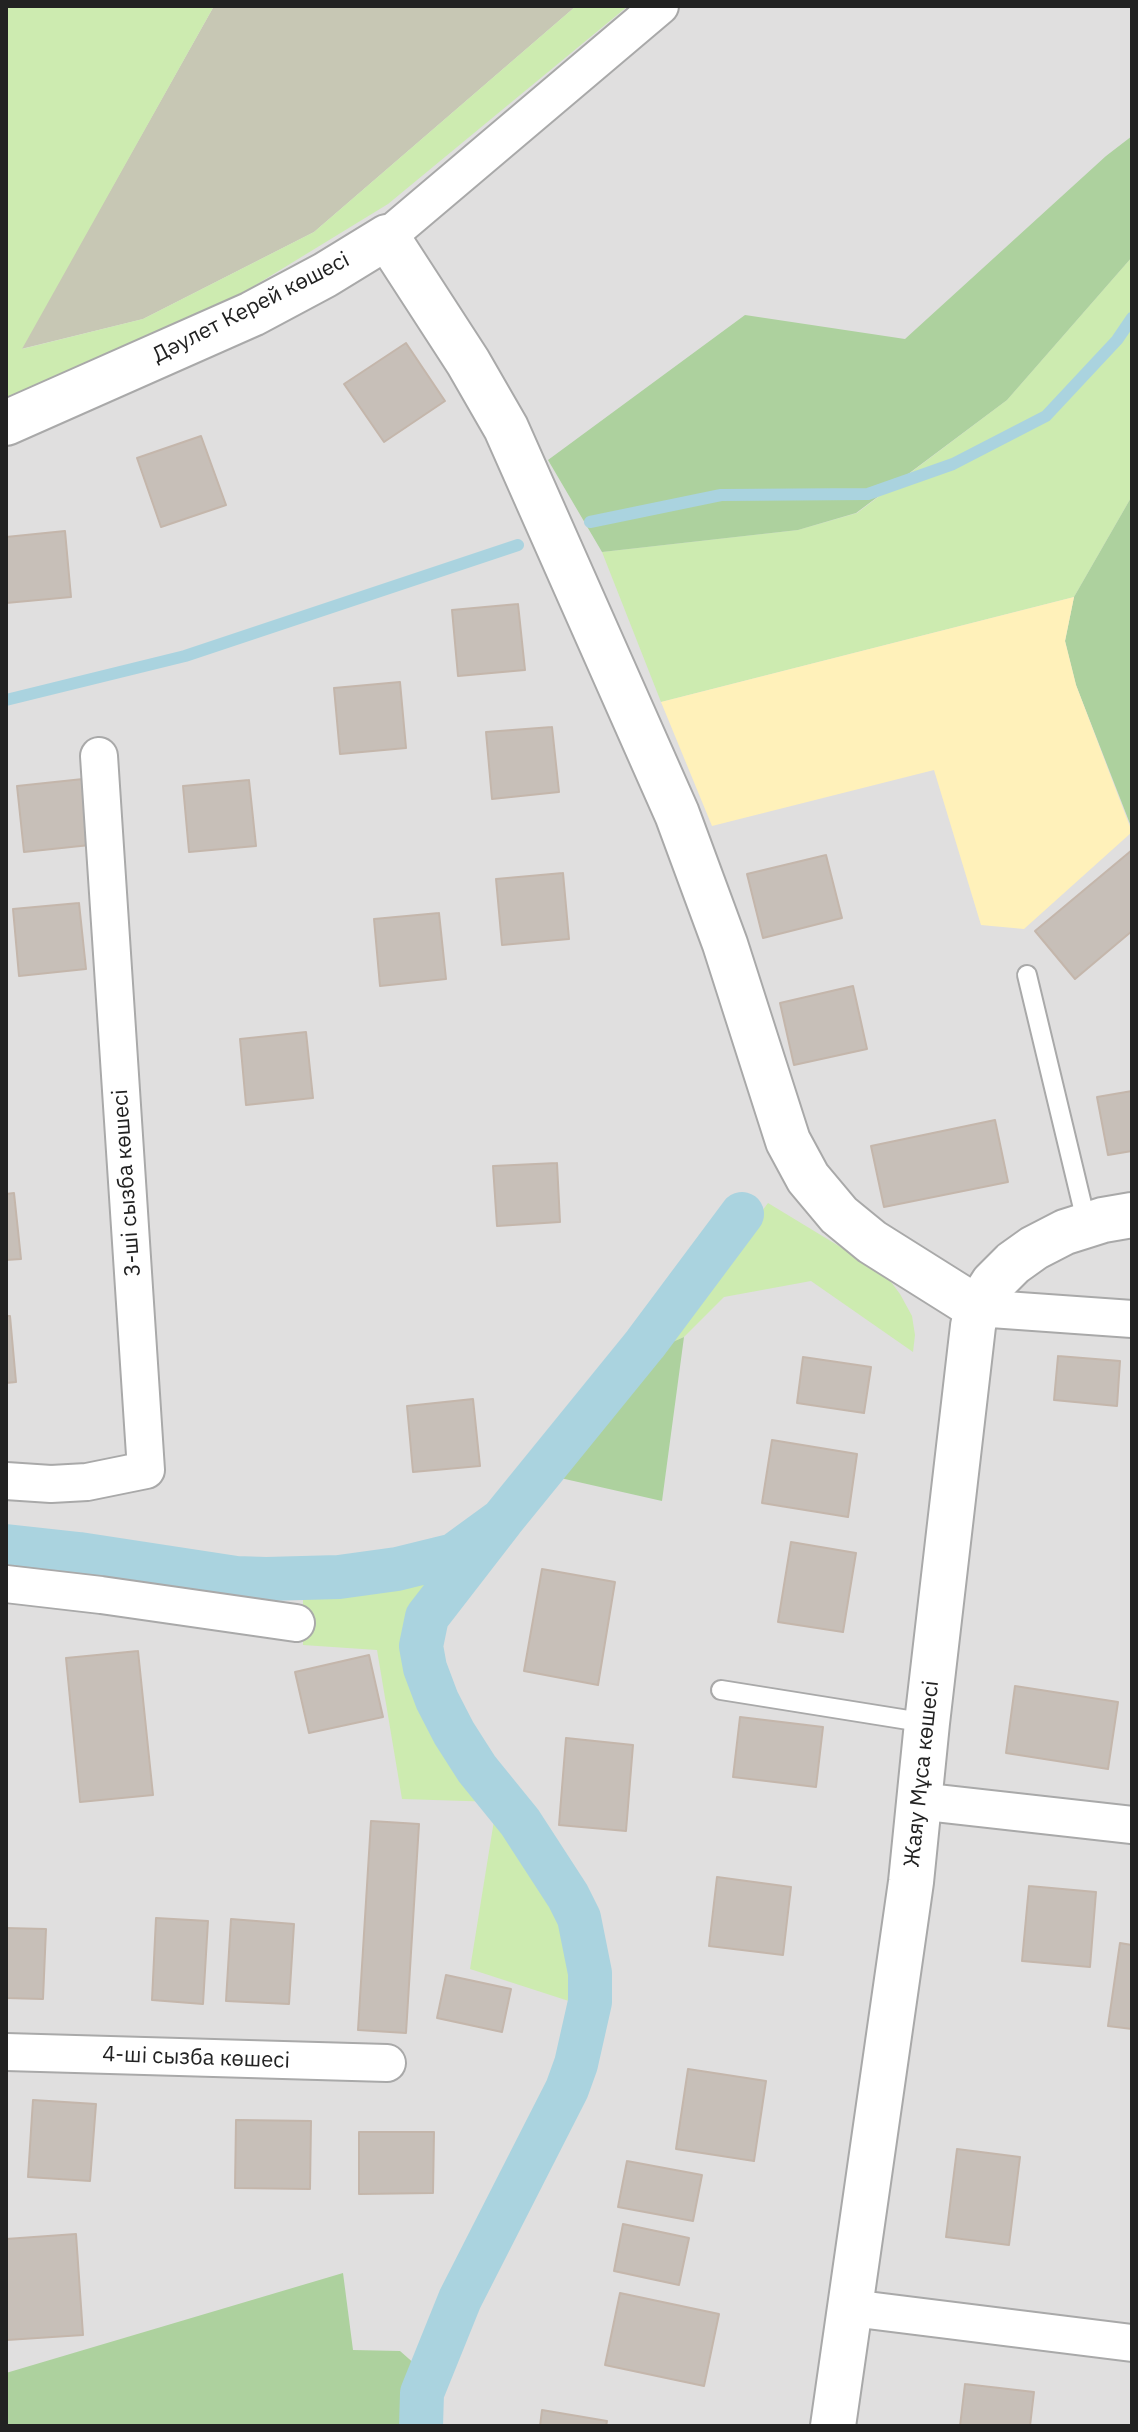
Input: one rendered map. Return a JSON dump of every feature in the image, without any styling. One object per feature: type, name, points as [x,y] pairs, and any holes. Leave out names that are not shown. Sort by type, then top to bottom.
[{"type":"street","name":"Дәулет Керей көшесі","points":[[6,423],[252,314],[387,237],[660,6]]},
{"type":"street","points":[[387,237],[468,362],[512,442],[677,814],[725,944],[788,1141],[808,1178],[839,1215],[872,1242],[977,1308],[1132,1319]]},
{"type":"street","name":"3-ші сызба көшесі","points":[[6,1481],[51,1484],[87,1482],[146,1470],[99,756]]},
{"type":"street","name":"Жаяу Мұса көшесі","points":[[833,2426],[911,1882],[977,1308],[993,1283],[1034,1248],[1065,1232],[1132,1215]]},
{"type":"street","points":[[6,1584],[296,1623]]},
{"type":"street","points":[[918,1801],[1132,1825]]},
{"type":"street","name":"4-ші сызба көшесі","points":[[6,2052],[387,2063]]},
{"type":"street","points":[[851,2308],[1132,2343]]},
{"type":"lane","points":[[1027,975],[1087,1225]]},
{"type":"lane","points":[[721,1690],[927,1723]]},
{"type":"shaded area","points":[[6,6],[1132,6],[1132,2426],[6,2426]]},
{"type":"shaded area","points":[[214,6],[576,6],[314,232],[143,319],[21,349]]},
{"type":"green space","points":[[6,6],[214,6],[22,349],[143,319],[314,232],[576,6],[628,6],[388,204],[236,297],[6,398]]},
{"type":"green space","points":[[1132,136],[1132,257],[1007,400],[856,513],[798,530],[602,552],[548,460],[745,315],[905,339],[1106,156]]},
{"type":"green space","points":[[1132,257],[1132,496],[1074,597],[661,702],[602,552],[798,530],[857,513],[1007,400]]},
{"type":"green space","points":[[1132,496],[1132,829],[1076,685],[1065,641],[1074,597]]},
{"type":"green space","points":[[768,1203],[885,1274],[912,1316],[915,1335],[913,1352],[811,1281],[724,1297],[684,1337],[661,1347]]},
{"type":"green space","points":[[684,1337],[662,1501],[556,1477],[661,1347]]},
{"type":"green space","points":[[409,1577],[441,1581],[423,1599],[415,1618],[412,1638],[414,1660],[442,1725],[459,1754],[497,1801],[561,1903],[578,1956],[578,2004],[470,1969],[497,1802],[402,1799],[377,1650],[303,1645],[303,1593]]},
{"type":"green space","points":[[343,2273],[353,2350],[400,2351],[441,2387],[437,2426],[6,2426],[6,2373]]},
{"type":"sand","points":[[1074,597],[1065,641],[1076,685],[1132,832],[1024,929],[981,925],[934,770],[712,826],[661,702]]},
{"type":"building","points":[[406,343],[445,401],[384,442],[344,384]]},
{"type":"building","points":[[201,436],[226,505],[161,527],[137,458]]},
{"type":"building","points":[[65,531],[71,597],[6,603],[6,537]]},
{"type":"building","points":[[518,604],[525,670],[458,676],[452,610]]},
{"type":"building","points":[[400,682],[406,748],[340,754],[334,688]]},
{"type":"building","points":[[552,727],[559,792],[492,799],[486,732]]},
{"type":"building","points":[[83,779],[90,845],[24,852],[17,786]]},
{"type":"building","points":[[249,780],[256,846],[189,852],[183,786]]},
{"type":"building","points":[[1132,850],[1132,931],[1075,979],[1035,931]]},
{"type":"building","points":[[826,855],[842,918],[763,938],[747,874]]},
{"type":"building","points":[[563,873],[569,939],[502,945],[496,879]]},
{"type":"building","points":[[79,903],[86,969],[19,976],[13,909]]},
{"type":"building","points":[[439,913],[446,979],[380,986],[374,919]]},
{"type":"building","points":[[853,986],[867,1049],[794,1065],[780,1003]]},
{"type":"building","points":[[306,1032],[313,1098],[246,1105],[240,1039]]},
{"type":"building","points":[[1132,1091],[1132,1151],[1108,1155],[1097,1097]]},
{"type":"building","points":[[995,1120],[1008,1182],[884,1207],[871,1146]]},
{"type":"building","points":[[557,1163],[560,1222],[497,1226],[493,1166]]},
{"type":"building","points":[[14,1193],[21,1259],[6,1260],[6,1194]]},
{"type":"building","points":[[6,1316],[10,1316],[16,1382],[6,1383]]},
{"type":"building","points":[[1058,1356],[1120,1361],[1117,1406],[1054,1400]]},
{"type":"building","points":[[803,1357],[871,1367],[864,1413],[797,1403]]},
{"type":"building","points":[[473,1399],[480,1466],[413,1472],[407,1406]]},
{"type":"building","points":[[772,1440],[857,1454],[848,1517],[762,1503]]},
{"type":"building","points":[[791,1542],[856,1553],[843,1632],[778,1622]]},
{"type":"building","points":[[542,1569],[615,1582],[598,1685],[524,1671]]},
{"type":"building","points":[[138,1651],[153,1795],[80,1802],[66,1658]]},
{"type":"building","points":[[369,1655],[383,1717],[309,1733],[295,1672]]},
{"type":"building","points":[[1015,1686],[1118,1702],[1108,1769],[1006,1753]]},
{"type":"building","points":[[740,1717],[823,1727],[816,1787],[733,1777]]},
{"type":"building","points":[[566,1738],[633,1745],[626,1831],[559,1825]]},
{"type":"building","points":[[371,1821],[419,1824],[406,2033],[358,2030]]},
{"type":"building","points":[[717,1877],[791,1887],[783,1955],[709,1946]]},
{"type":"building","points":[[1029,1886],[1096,1892],[1090,1967],[1022,1961]]},
{"type":"building","points":[[156,1918],[208,1921],[203,2004],[152,2000]]},
{"type":"building","points":[[231,1919],[294,1924],[289,2004],[226,2001]]},
{"type":"building","points":[[6,1928],[46,1929],[43,1999],[6,1998]]},
{"type":"building","points":[[1120,1943],[1132,1945],[1132,2029],[1108,2026]]},
{"type":"building","points":[[446,1975],[511,1989],[502,2032],[437,2018]]},
{"type":"building","points":[[688,2069],[766,2081],[754,2161],[676,2149]]},
{"type":"building","points":[[33,2100],[96,2104],[90,2181],[28,2177]]},
{"type":"building","points":[[236,2120],[311,2121],[310,2189],[235,2188]]},
{"type":"building","points":[[359,2132],[434,2132],[433,2193],[359,2194]]},
{"type":"building","points":[[957,2149],[1020,2157],[1009,2245],[946,2237]]},
{"type":"building","points":[[627,2161],[702,2175],[693,2221],[618,2207]]},
{"type":"building","points":[[623,2224],[689,2238],[679,2285],[614,2271]]},
{"type":"building","points":[[76,2234],[83,2335],[7,2340],[6,2239]]},
{"type":"building","points":[[620,2293],[719,2314],[704,2386],[605,2365]]},
{"type":"building","points":[[965,2384],[1034,2392],[1030,2426],[960,2426]]},
{"type":"building","points":[[542,2410],[607,2421],[606,2426],[540,2426]]},
{"type":"waterway","points":[[590,522],[721,495],[868,494],[953,464],[1046,416],[1117,340],[1132,318]]},
{"type":"waterway","points":[[6,700],[185,656],[518,545]]},
{"type":"waterway","points":[[6,1546],[236,1578],[266,1579],[339,1577],[397,1569],[454,1555],[502,1520],[645,1344],[742,1214]]},
{"type":"waterway","points":[[421,2426],[422,2393],[460,2299],[567,2089],[590,2002],[590,1973],[579,1918],[520,1822],[477,1769],[454,1733],[425,1668],[421,1646],[427,1617],[502,1520]]}]
